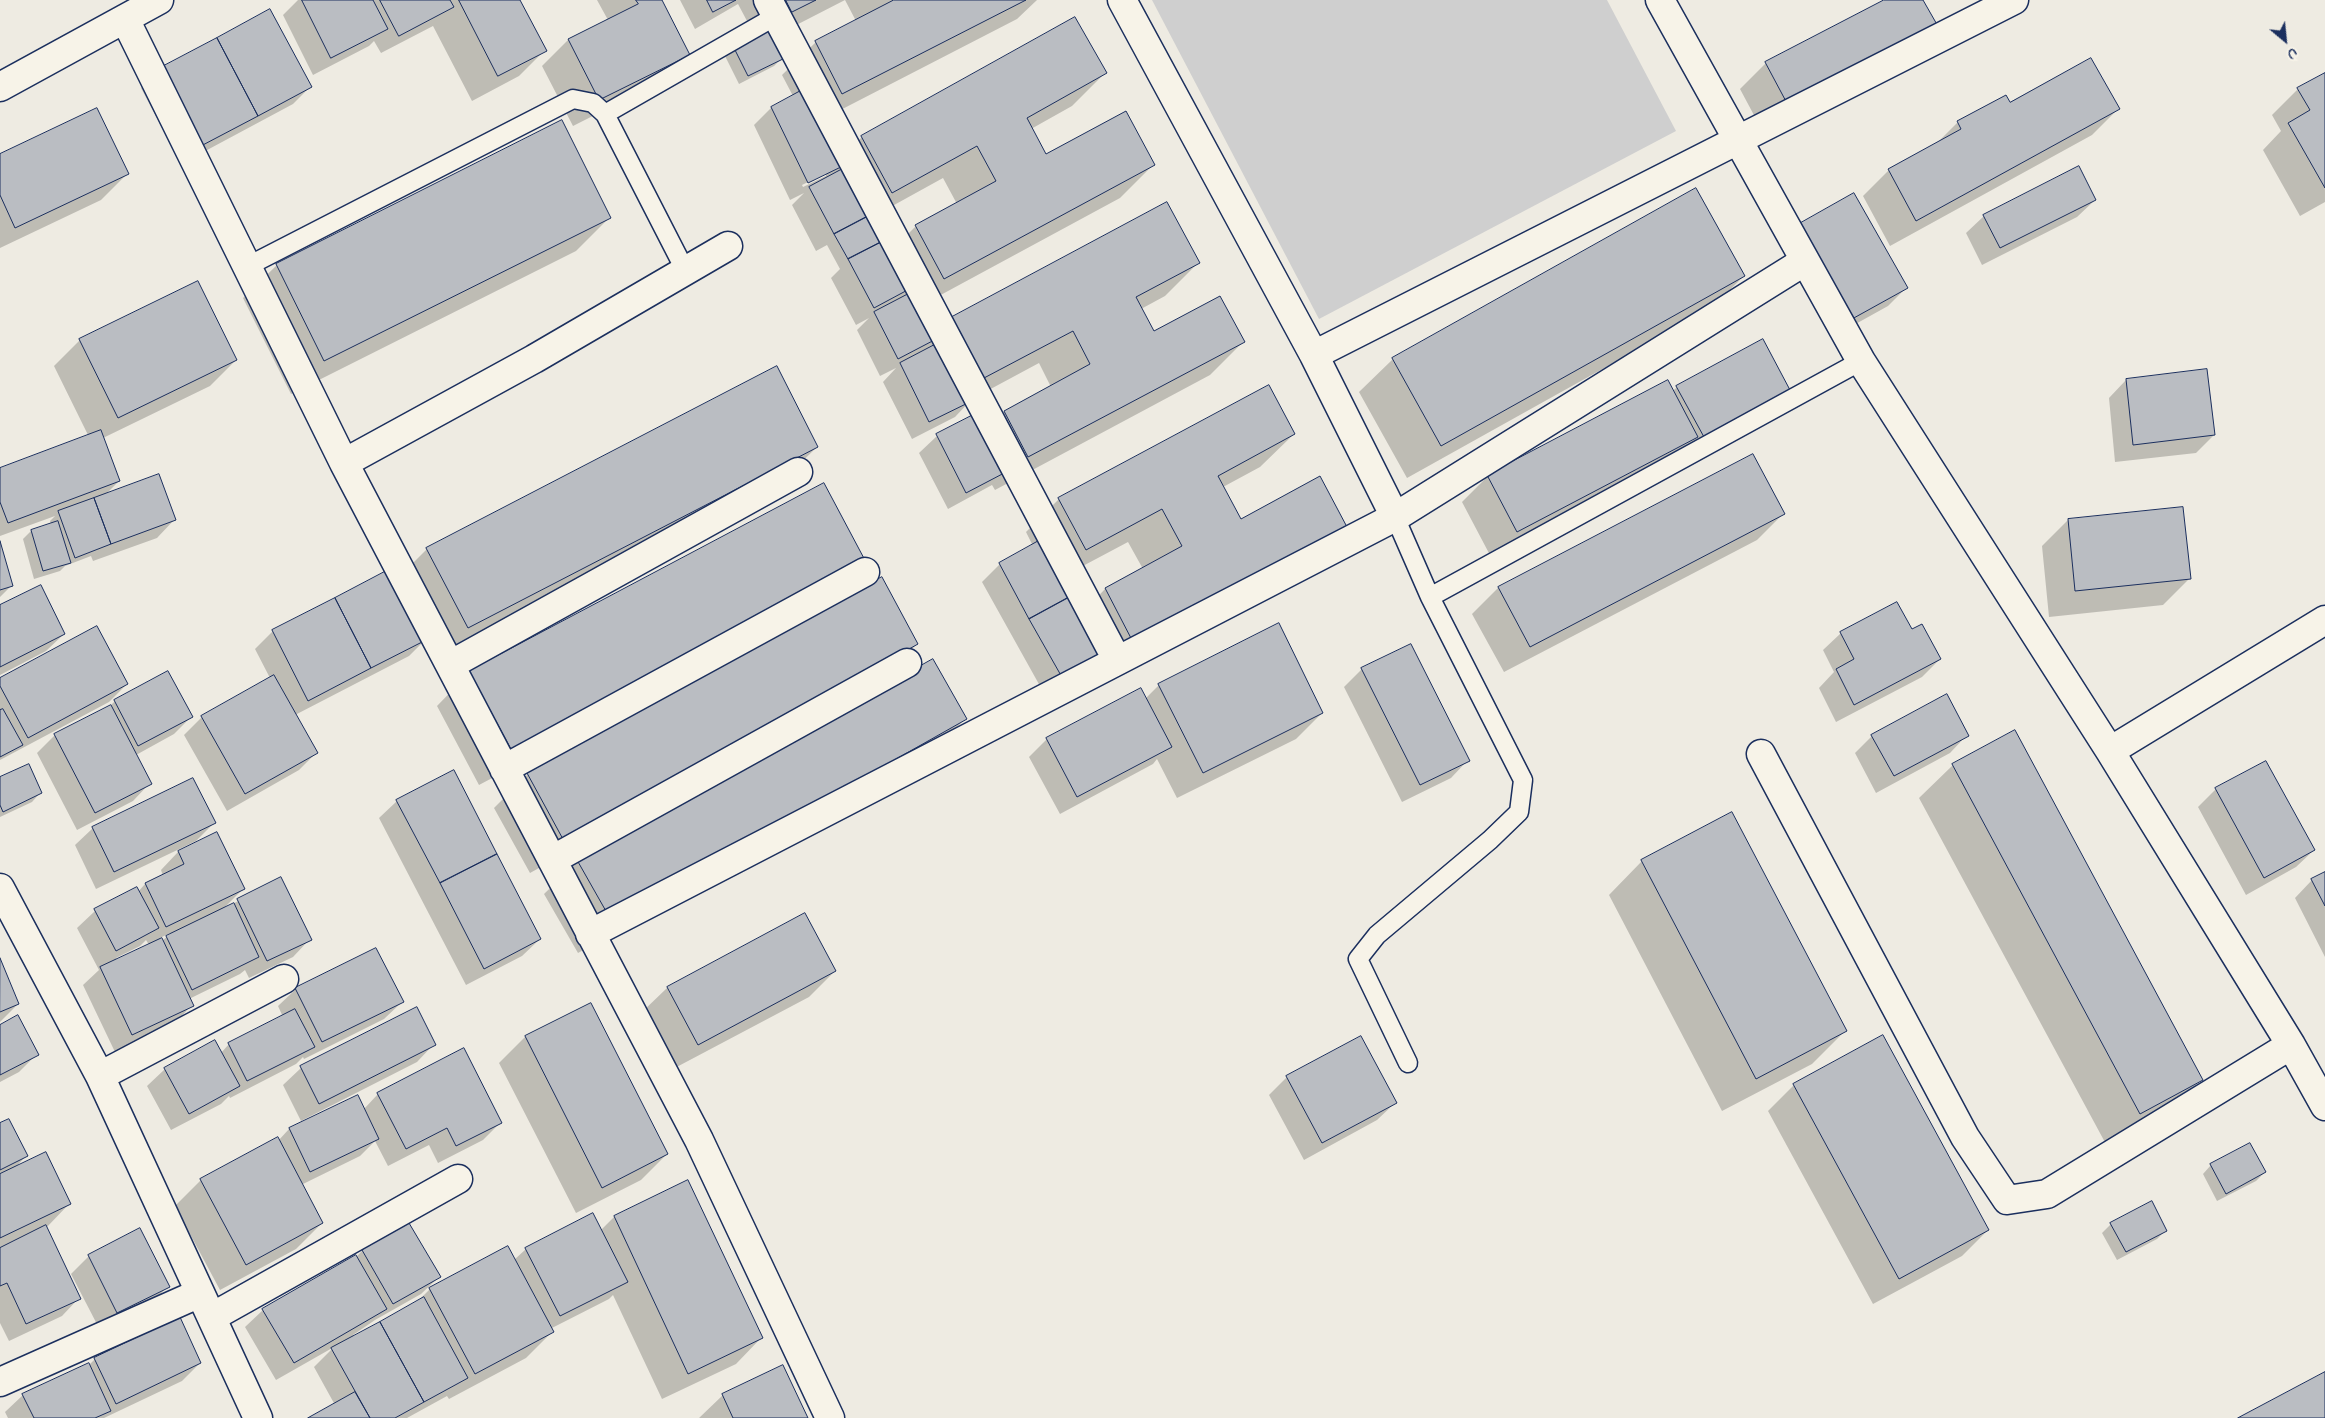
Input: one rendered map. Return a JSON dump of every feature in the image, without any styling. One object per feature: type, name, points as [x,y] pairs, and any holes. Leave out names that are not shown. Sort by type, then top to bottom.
[{"type":"street","points":[[0,87],[159,0]]},
{"type":"street","points":[[1122,0],[1314,355],[1395,517]]},
{"type":"street","points":[[1660,0],[1861,361],[2110,751],[2291,1045],[2325,1106]]},
{"type":"street","points":[[1314,355],[2014,0]]},
{"type":"street","points":[[772,8],[1117,660]]},
{"type":"street","points":[[125,19],[344,463],[699,1140],[830,1418]]},
{"type":"street","points":[[344,463],[534,360],[728,246]]},
{"type":"street","points":[[590,934],[1395,517],[1805,261]]},
{"type":"street","points":[[450,665],[798,472]]},
{"type":"street","points":[[504,769],[865,572]]},
{"type":"street","points":[[2110,751],[2325,620]]},
{"type":"street","points":[[552,860],[906,662]]},
{"type":"street","points":[[1761,754],[1965,1137],[2006,1200],[2047,1194],[2291,1045]]},
{"type":"street","points":[[0,888],[100,1076],[258,1418]]},
{"type":"street","points":[[100,1076],[284,978]]},
{"type":"street","points":[[212,1317],[458,1179]]},
{"type":"street","points":[[0,1382],[200,1293]]},
{"type":"lane","points":[[605,114],[772,8]]},
{"type":"lane","points":[[246,266],[572,99],[593,104],[605,114],[685,270]]},
{"type":"lane","points":[[1430,597],[1861,361]]},
{"type":"lane","points":[[1395,517],[1430,597],[1523,780],[1519,812],[1490,840],[1377,935],[1358,959],[1408,1062]]},
{"type":"shaded area","points":[[1152,0],[1607,0],[1676,131],[1319,319]]},
{"type":"building","points":[[302,0],[373,0],[388,29],[331,58]]},
{"type":"building","points":[[380,0],[450,0],[454,7],[399,36]]},
{"type":"building","points":[[459,0],[520,0],[547,51],[498,76]]},
{"type":"building","points":[[636,0],[662,0],[690,55],[599,100],[568,39],[638,4]]},
{"type":"building","points":[[707,0],[736,0],[713,12]]},
{"type":"building","points":[[786,0],[816,0],[792,12]]},
{"type":"building","points":[[894,0],[1026,0],[842,94],[815,41]]},
{"type":"building","points":[[1884,0],[1923,0],[1939,28],[1789,107],[1765,62]]},
{"type":"building","points":[[270,9],[312,87],[258,116],[217,38]]},
{"type":"building","points":[[1075,17],[1107,73],[1027,118],[1046,154],[1126,111],[1155,165],[944,279],[915,225],[996,181],[977,146],[892,193],[861,136]]},
{"type":"building","points":[[769,27],[785,58],[748,76],[733,46]]},
{"type":"building","points":[[217,38],[258,116],[199,147],[158,69]]},
{"type":"building","points":[[2091,58],[2120,109],[1916,221],[1888,169],[1961,129],[1957,121],[2006,95],[2010,102]]},
{"type":"building","points":[[2325,73],[2325,188],[2288,123],[2310,110],[2297,88]]},
{"type":"building","points":[[808,87],[847,164],[808,183],[771,107]]},
{"type":"building","points":[[97,108],[129,174],[15,228],[0,195],[0,154]]},
{"type":"building","points":[[562,120],[611,218],[324,361],[276,264]]},
{"type":"building","points":[[850,165],[876,212],[834,234],[809,187]]},
{"type":"building","points":[[2079,166],[2096,200],[2000,248],[1983,215]]},
{"type":"building","points":[[1696,188],[1745,276],[1441,446],[1392,358]]},
{"type":"building","points":[[1854,193],[1908,288],[1852,319],[1799,224]]},
{"type":"building","points":[[1167,202],[1200,263],[1136,297],[1154,331],[1220,296],[1245,342],[1028,457],[1004,411],[1090,364],[1073,331],[984,378],[952,317]]},
{"type":"building","points":[[876,212],[889,238],[848,259],[834,234]]},
{"type":"building","points":[[889,238],[915,286],[874,308],[848,259]]},
{"type":"building","points":[[198,281],[237,360],[118,418],[79,339]]},
{"type":"building","points":[[918,289],[942,336],[898,359],[874,312]]},
{"type":"building","points":[[1763,339],[1790,390],[1704,437],[1676,386]]},
{"type":"building","points":[[944,340],[974,400],[929,422],[900,363]]},
{"type":"building","points":[[777,366],[818,447],[468,628],[426,548]]},
{"type":"building","points":[[2207,369],[2215,435],[2133,445],[2126,379]]},
{"type":"building","points":[[1668,380],[1698,437],[1517,532],[1487,475]]},
{"type":"building","points":[[1269,385],[1295,434],[1218,476],[1241,519],[1320,476],[1347,527],[1133,642],[1105,588],[1182,546],[1162,509],[1086,550],[1058,498]]},
{"type":"building","points":[[979,412],[1008,471],[966,493],[936,434]]},
{"type":"building","points":[[101,430],[120,481],[8,523],[0,502],[0,468]]},
{"type":"building","points":[[1753,454],[1785,514],[1530,647],[1498,587]]},
{"type":"building","points":[[159,474],[176,520],[111,544],[94,498]]},
{"type":"building","points":[[824,483],[867,564],[513,753],[469,671]]},
{"type":"building","points":[[94,498],[111,544],[75,558],[58,511]]},
{"type":"building","points":[[2183,507],[2191,579],[2075,591],[2068,519]]},
{"type":"building","points":[[58,521],[71,563],[43,571],[31,530]]},
{"type":"building","points":[[1044,538],[1075,594],[1029,619],[999,563]]},
{"type":"building","points":[[0,541],[13,586],[0,590]]},
{"type":"building","points":[[392,568],[428,639],[371,668],[335,598]]},
{"type":"building","points":[[882,577],[918,644],[564,841],[527,773]]},
{"type":"building","points":[[41,585],[65,634],[0,667],[0,605]]},
{"type":"building","points":[[1075,594],[1109,653],[1063,679],[1029,619]]},
{"type":"building","points":[[335,598],[371,668],[308,701],[272,630]]},
{"type":"building","points":[[1897,602],[1912,629],[1922,624],[1941,659],[1854,705],[1836,669],[1854,659],[1840,632]]},
{"type":"building","points":[[1279,623],[1323,713],[1203,773],[1158,684]]},
{"type":"building","points":[[97,626],[128,684],[28,738],[0,686],[0,678]]},
{"type":"building","points":[[1411,644],[1470,761],[1420,785],[1361,668]]},
{"type":"building","points":[[933,659],[967,719],[611,920],[577,860]]},
{"type":"building","points":[[168,671],[193,717],[138,746],[114,700]]},
{"type":"building","points":[[274,675],[318,753],[245,794],[201,716]]},
{"type":"building","points":[[1141,688],[1172,747],[1077,797],[1046,738]]},
{"type":"building","points":[[1947,694],[1969,736],[1894,776],[1871,735]]},
{"type":"building","points":[[111,705],[152,784],[95,813],[54,734]]},
{"type":"building","points":[[3,709],[23,745],[0,757],[0,710]]},
{"type":"building","points":[[2015,730],[2203,1080],[2140,1114],[1952,764]]},
{"type":"building","points":[[2266,761],[2315,850],[2264,878],[2215,788]]},
{"type":"building","points":[[29,764],[42,793],[3,812],[0,805],[0,777]]},
{"type":"building","points":[[454,770],[497,854],[440,883],[396,800]]},
{"type":"building","points":[[193,778],[216,823],[114,872],[92,827]]},
{"type":"building","points":[[1732,812],[1847,1031],[1756,1079],[1641,860]]},
{"type":"building","points":[[217,832],[245,889],[166,927],[145,883],[184,864],[178,851]]},
{"type":"building","points":[[497,854],[541,939],[484,969],[440,883]]},
{"type":"building","points":[[2325,872],[2325,906],[2311,879]]},
{"type":"building","points":[[281,877],[312,940],[267,961],[237,899]]},
{"type":"building","points":[[137,887],[159,928],[116,951],[94,909]]},
{"type":"building","points":[[234,903],[259,957],[192,990],[166,936]]},
{"type":"building","points":[[805,913],[836,971],[698,1045],[667,987]]},
{"type":"building","points":[[162,938],[194,1006],[132,1035],[100,967]]},
{"type":"building","points":[[376,948],[404,1002],[322,1042],[295,988]]},
{"type":"building","points":[[0,958],[19,1004],[0,1012]]},
{"type":"building","points":[[591,1003],[668,1154],[602,1188],[525,1036]]},
{"type":"building","points":[[417,1007],[436,1045],[319,1104],[300,1066]]},
{"type":"building","points":[[295,1009],[315,1047],[247,1081],[228,1043]]},
{"type":"building","points":[[18,1015],[39,1055],[0,1075],[0,1025]]},
{"type":"building","points":[[1883,1035],[1989,1230],[1899,1279],[1793,1084]]},
{"type":"building","points":[[1361,1036],[1397,1103],[1322,1143],[1286,1076]]},
{"type":"building","points":[[215,1040],[240,1086],[189,1114],[164,1068]]},
{"type":"building","points":[[464,1048],[502,1123],[456,1146],[447,1128],[406,1149],[377,1093]]},
{"type":"building","points":[[358,1095],[379,1139],[310,1172],[289,1128]]},
{"type":"building","points":[[9,1119],[28,1156],[0,1170],[0,1123]]},
{"type":"building","points":[[278,1137],[323,1223],[246,1265],[200,1179]]},
{"type":"building","points":[[2250,1143],[2266,1172],[2226,1194],[2210,1164]]},
{"type":"building","points":[[46,1152],[71,1204],[0,1238],[0,1174]]},
{"type":"building","points":[[688,1180],[763,1338],[688,1374],[614,1216]]},
{"type":"building","points":[[2152,1201],[2167,1231],[2126,1252],[2110,1223]]},
{"type":"building","points":[[593,1213],[628,1282],[560,1316],[525,1248]]},
{"type":"building","points":[[409,1223],[441,1277],[393,1304],[362,1250]]},
{"type":"building","points":[[46,1225],[81,1299],[26,1324],[7,1283],[0,1286],[0,1248]]},
{"type":"building","points":[[140,1228],[170,1287],[117,1313],[88,1255]]},
{"type":"building","points":[[508,1246],[554,1332],[475,1374],[429,1288]]},
{"type":"building","points":[[356,1255],[387,1309],[294,1363],[262,1309]]},
{"type":"building","points":[[424,1297],[468,1378],[424,1402],[380,1322]]},
{"type":"building","points":[[180,1317],[201,1363],[116,1404],[94,1358]]},
{"type":"building","points":[[380,1322],[424,1402],[395,1418],[370,1418],[331,1348]]},
{"type":"building","points":[[89,1363],[111,1411],[95,1418],[34,1418],[22,1394]]},
{"type":"building","points":[[783,1365],[808,1418],[733,1418],[722,1394]]},
{"type":"building","points":[[2325,1372],[2325,1418],[2238,1418]]},
{"type":"building","points":[[355,1392],[370,1418],[308,1418]]}]
